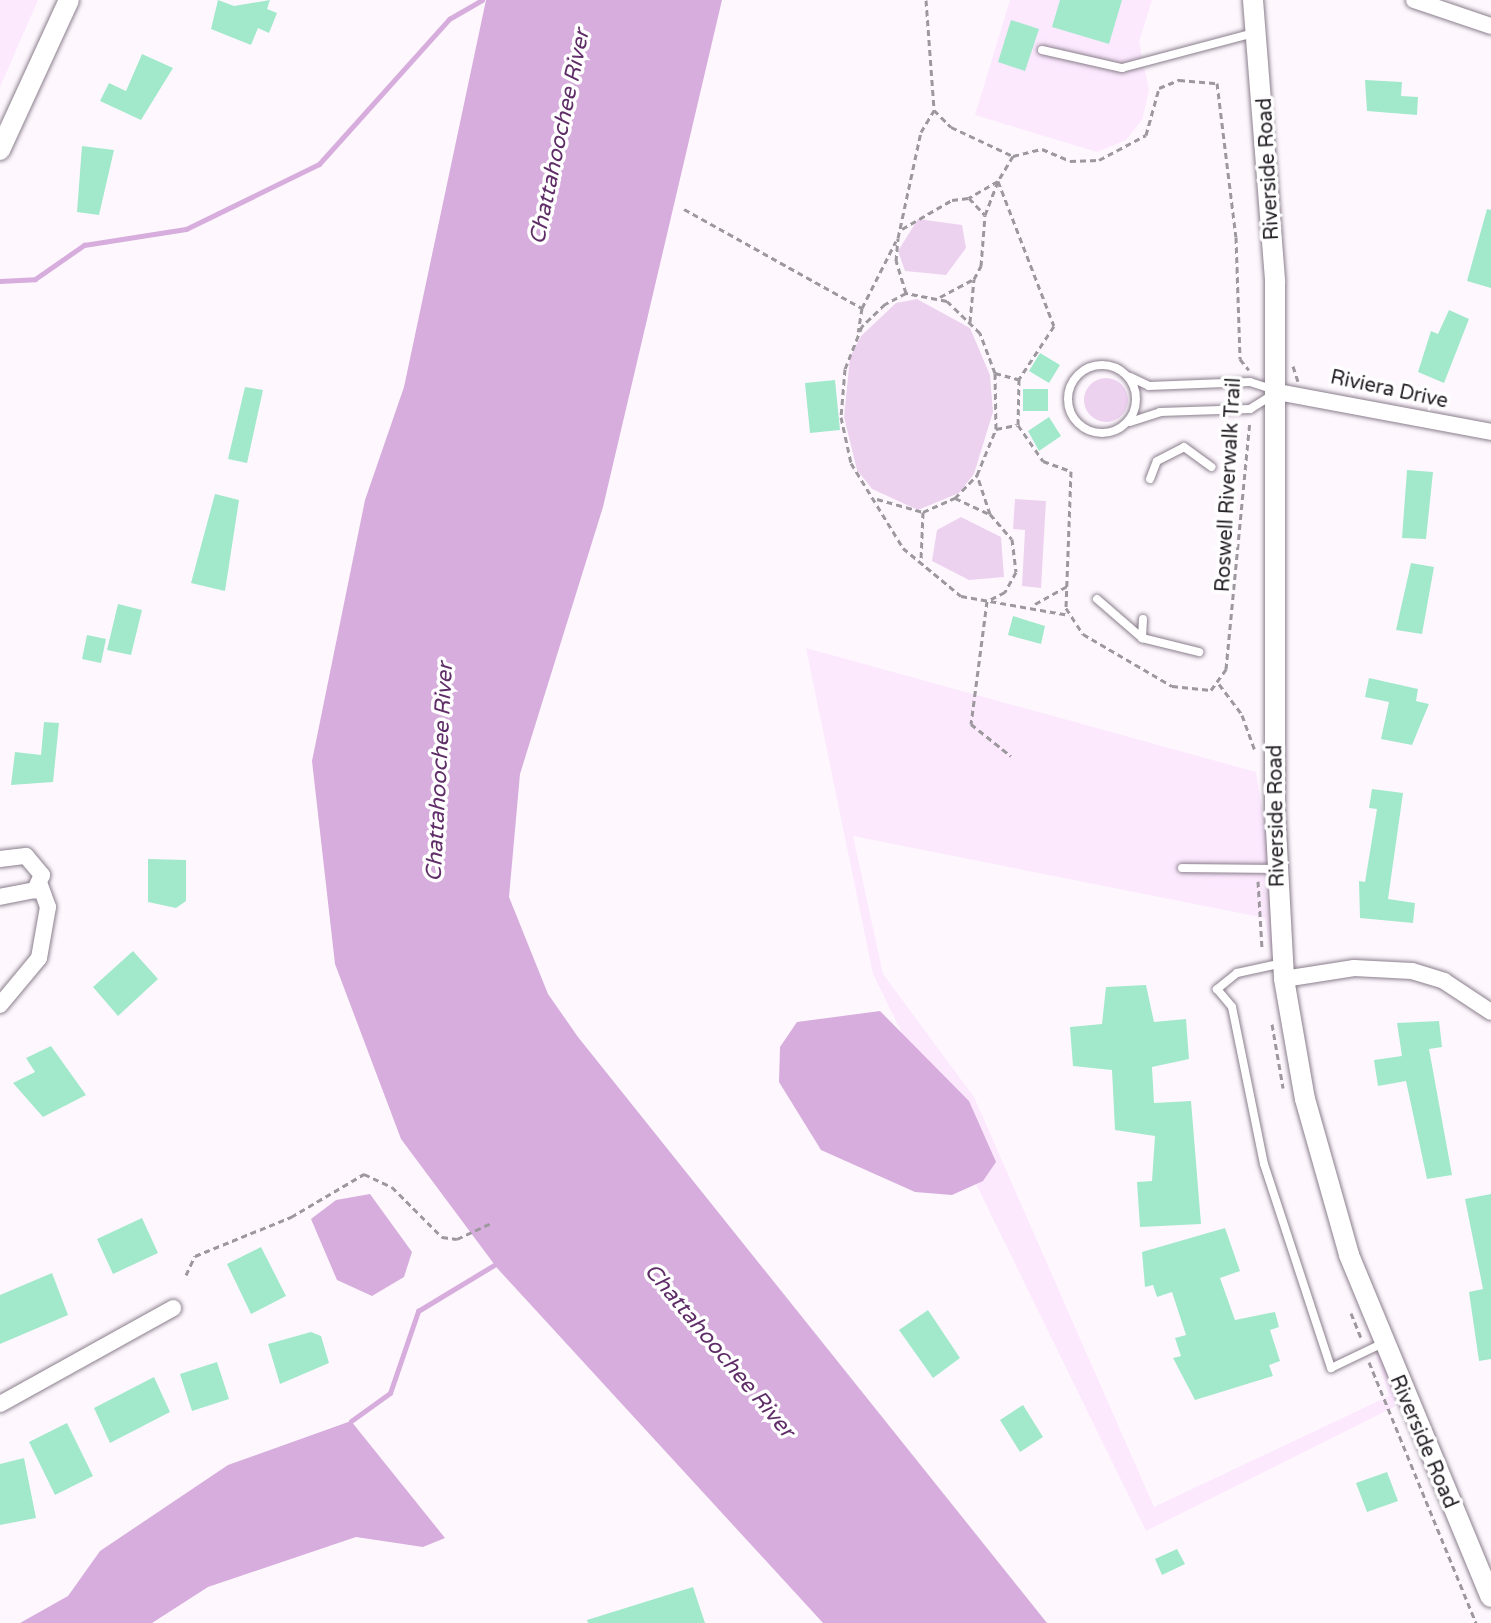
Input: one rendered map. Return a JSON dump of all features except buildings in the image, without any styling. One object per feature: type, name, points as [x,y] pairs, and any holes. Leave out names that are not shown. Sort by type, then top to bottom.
[{"type":"street","points":[[0,150],[69,0]]},
{"type":"street","name":"Riverside Road","points":[[1253,0],[1258,33],[1278,392],[1277,869],[1284,971],[1315,1141],[1381,1344],[1491,1597]]},
{"type":"street","points":[[1414,0],[1491,26]]},
{"type":"street","name":"Riviera Drive","points":[[1278,392],[1491,432]]},
{"type":"street","points":[[0,859],[35,861],[48,907],[39,958],[0,1005]]},
{"type":"street","points":[[0,897],[40,885]]},
{"type":"street","points":[[1284,971],[1354,968],[1412,971],[1444,981],[1491,1012]]},
{"type":"street","points":[[0,1404],[173,1308]]},
{"type":"lane","points":[[1042,50],[1122,68],[1258,33]]},
{"type":"lane","points":[[1098,365],[1149,386],[1250,382],[1278,392],[1250,409],[1160,412],[1113,431],[1085,428],[1068,393],[1082,370],[1098,365]]},
{"type":"lane","points":[[1125,424],[1137,399],[1128,376]]},
{"type":"lane","points":[[1150,479],[1157,461],[1184,447],[1212,467]]},
{"type":"lane","points":[[1097,599],[1142,638],[1199,652]]},
{"type":"lane","points":[[1142,638],[1143,619]]},
{"type":"lane","points":[[1182,868],[1277,869]]},
{"type":"lane","points":[[1284,971],[1245,970],[1217,989],[1232,1007],[1264,1164],[1331,1368],[1381,1344]]},
{"type":"path","points":[[858,333],[862,308],[898,238],[921,132],[934,110],[926,0]]},
{"type":"path","name":"Roswell Riverwalk Trail","points":[[934,110],[951,127],[1013,156],[1042,149],[1070,161],[1099,160],[1146,135],[1159,88],[1179,80],[1217,83],[1236,237],[1240,359],[1250,382]]},
{"type":"path","points":[[970,322],[974,279],[987,250],[985,215],[998,181],[1013,156]]},
{"type":"path","points":[[900,232],[935,204],[969,198],[998,181]]},
{"type":"path","points":[[998,181],[1054,326],[1019,379],[1018,425],[1043,461],[1071,471],[1067,586],[1071,616]]},
{"type":"path","points":[[969,198],[985,215]]},
{"type":"path","points":[[684,209],[862,308]]},
{"type":"path","points":[[877,499],[923,512],[955,498],[977,475],[996,429],[995,373],[970,322],[940,297],[906,293],[898,238]]},
{"type":"path","points":[[940,297],[974,279]]},
{"type":"path","name":"Roswell Riverwalk Trail","points":[[906,293],[872,314],[858,333],[845,369],[841,417],[851,463],[877,499],[891,532],[961,596],[1035,604],[1071,616],[1126,663],[1172,686],[1219,684],[1236,605],[1250,409]]},
{"type":"path","points":[[995,373],[1019,379]]},
{"type":"path","points":[[996,429],[1018,425]]},
{"type":"path","points":[[977,475],[990,514],[1012,539],[1016,572],[1005,592],[987,601],[971,724],[1011,756]]},
{"type":"path","points":[[955,498],[990,514]]},
{"type":"path","points":[[921,560],[923,512]]},
{"type":"path","points":[[1035,604],[1067,586]]},
{"type":"path","points":[[186,1275],[195,1256],[291,1217],[364,1174],[392,1187],[442,1237],[457,1239],[491,1223]]},
{"type":"shaded area","points":[[0,0],[38,0],[0,87]]},
{"type":"shaded area","points":[[1010,0],[1152,0],[1139,42],[1149,91],[1142,120],[1126,140],[1097,152],[975,115]]},
{"type":"shaded area","points":[[918,219],[962,225],[966,248],[946,275],[905,271],[898,251]]},
{"type":"shaded area","points":[[917,299],[970,328],[990,375],[993,412],[974,474],[959,493],[918,510],[872,489],[857,470],[844,417],[850,357],[861,336],[896,303]]},
{"type":"shaded area","points":[[1106,378],[1122,384],[1128,400],[1122,416],[1106,422],[1090,416],[1084,400],[1090,384]]},
{"type":"shaded area","points":[[1015,499],[1046,501],[1041,588],[1022,586],[1025,530],[1013,529]]},
{"type":"shaded area","points":[[961,517],[1001,537],[1004,577],[969,580],[932,561],[937,530]]},
{"type":"shaded area","points":[[806,648],[1256,772],[1308,1091],[1362,1280],[1406,1401],[1146,1531],[873,974]],"holes":[[[853,836],[1265,918],[1291,1080],[1389,1396],[1154,1507],[974,1097],[883,974]]]},
{"type":"water","name":"Chattahoochee River","points":[[486,0],[722,0],[603,507],[520,774],[509,897],[548,994],[578,1037],[1047,1623],[823,1623],[497,1268],[401,1139],[335,964],[312,761],[365,500],[404,387]]},
{"type":"water","points":[[880,1011],[969,1101],[996,1162],[983,1181],[952,1195],[915,1192],[821,1150],[779,1082],[780,1047],[797,1022]]},
{"type":"water","points":[[370,1194],[412,1252],[404,1277],[372,1296],[337,1280],[311,1219],[336,1200]]},
{"type":"water","points":[[351,1421],[445,1538],[423,1547],[356,1537],[208,1587],[152,1623],[20,1623],[68,1596],[100,1551],[228,1465]]},
{"type":"waterway","points":[[0,281],[35,279],[84,245],[186,229],[319,164],[449,19],[482,0]]},
{"type":"waterway","points":[[351,1421],[390,1393],[418,1311],[499,1262]]}]
